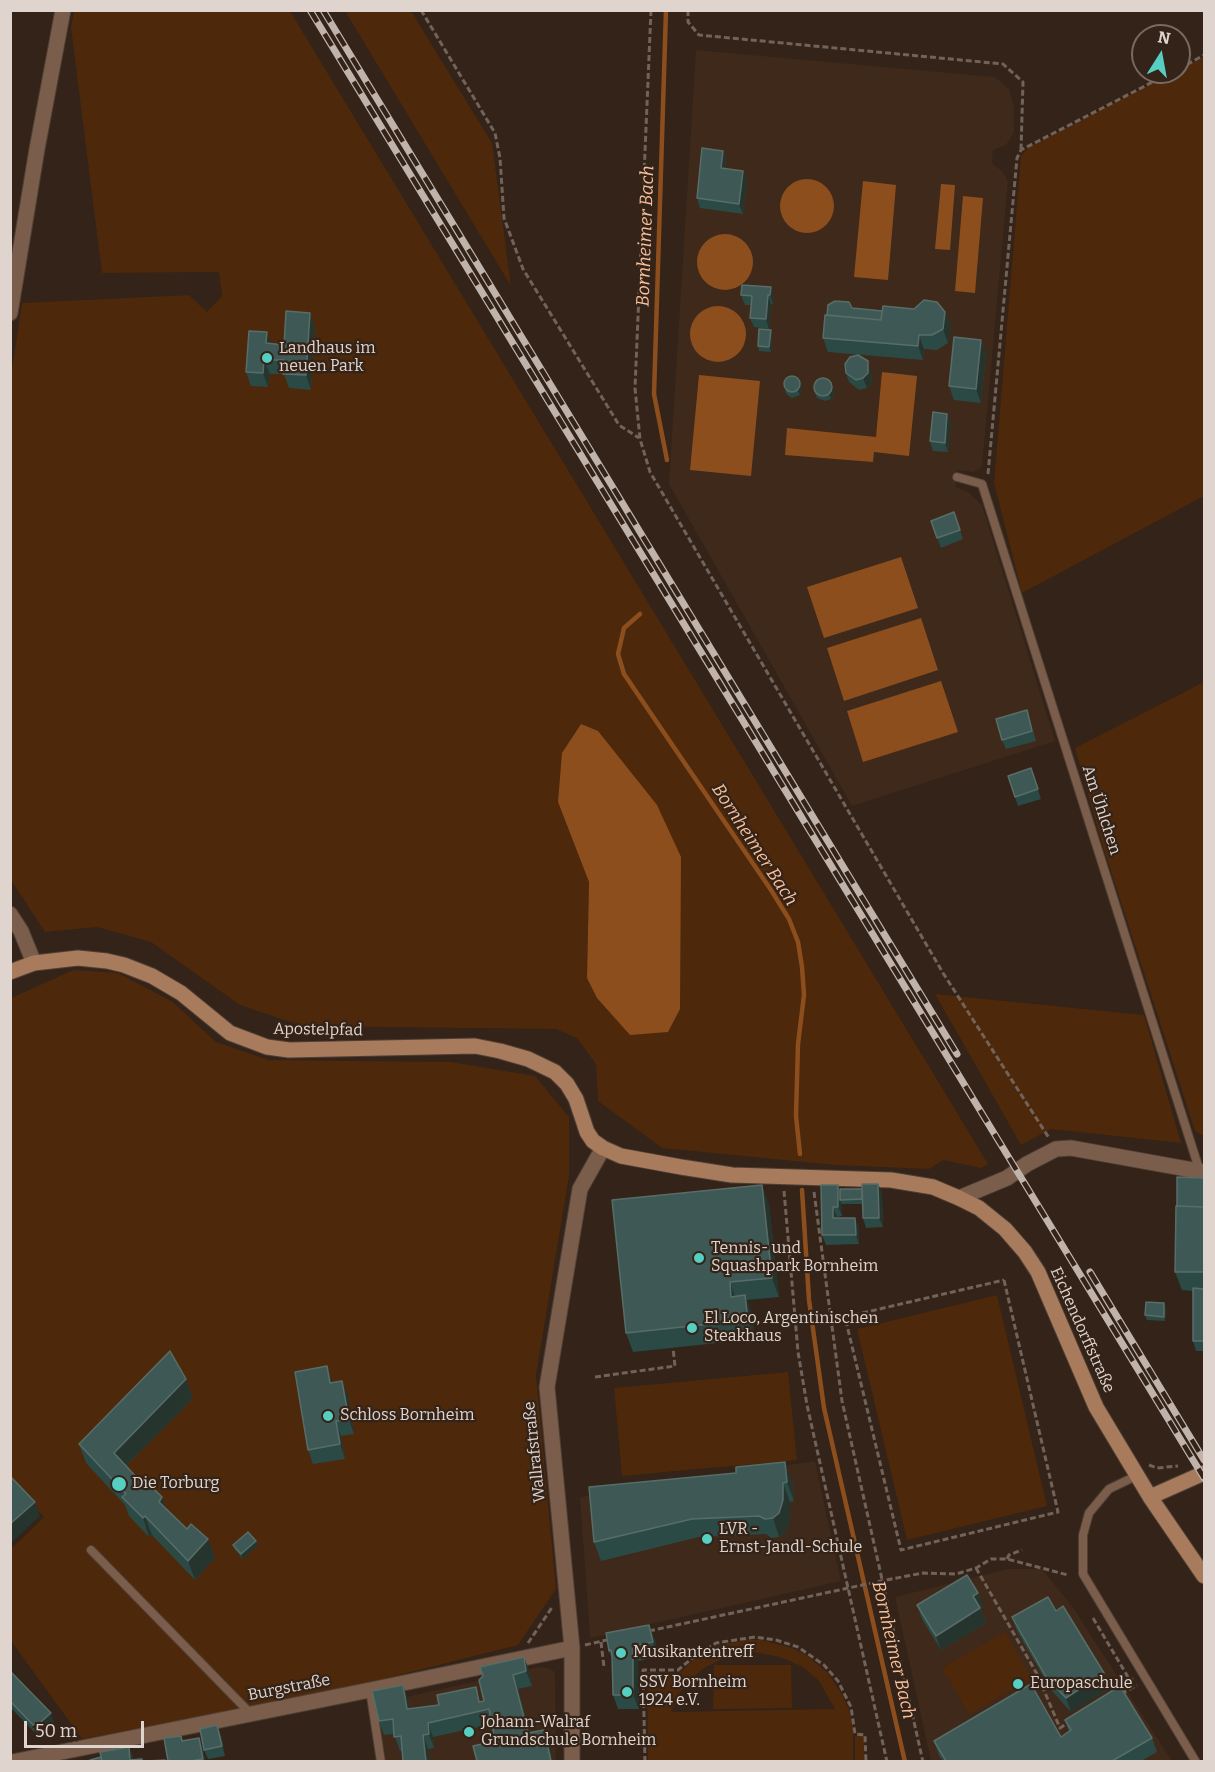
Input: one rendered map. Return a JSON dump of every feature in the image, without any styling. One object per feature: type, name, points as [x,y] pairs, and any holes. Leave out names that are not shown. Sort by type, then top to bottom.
[{"type":"street","points":[[10,313],[63,10]]},
{"type":"street","points":[[10,914],[21,931],[34,963]]},
{"type":"street","name":"Apostelpfad","points":[[10,972],[34,963],[78,958],[92,958],[130,968],[152,976],[181,993],[230,1033],[267,1047],[289,1050],[475,1046],[528,1059],[555,1072],[567,1084],[576,1099],[587,1132],[593,1141],[603,1148]]},
{"type":"street","name":"Eichendorffstraße","points":[[603,1148],[621,1156],[732,1174],[891,1180],[933,1187],[979,1208],[1005,1229],[1025,1252],[1038,1272],[1096,1407],[1149,1497],[1204,1576]]},
{"type":"street","name":"Wallrafstraße","points":[[572,1761],[572,1648],[547,1387],[580,1189],[603,1148]]},
{"type":"street","points":[[959,1198],[1007,1178],[1056,1149],[1071,1148],[1202,1172]]},
{"type":"street","points":[[1149,1497],[1204,1473]]},
{"type":"street","name":"Burgstraße","points":[[12,1761],[572,1648]]},
{"type":"lane","points":[[957,477],[982,484]]},
{"type":"lane","name":"Am Ühlchen","points":[[982,484],[1202,1172]]},
{"type":"lane","points":[[1134,1471],[1109,1489],[1089,1513],[1083,1535],[1083,1574],[1196,1761]]},
{"type":"lane","points":[[91,1550],[251,1714]]},
{"type":"lane","points":[[370,1690],[381,1761]]},
{"type":"path","points":[[421,10],[495,133],[501,158],[504,218],[522,269],[620,425],[640,439]]},
{"type":"path","points":[[651,10],[635,388],[640,439],[650,472],[925,942],[1056,1149]]},
{"type":"path","points":[[688,10],[688,22],[699,34],[1003,64],[1023,82],[1021,150],[1017,158],[990,462],[988,475],[982,484]]},
{"type":"path","points":[[1021,150],[1149,84]]},
{"type":"path","points":[[783,1177],[796,1330],[807,1405],[850,1588],[886,1761]]},
{"type":"path","points":[[815,1178],[814,1196],[842,1401],[880,1582],[923,1761]]},
{"type":"path","points":[[1004,1280],[1058,1512],[1044,1516],[901,1550],[845,1317],[1004,1280]]},
{"type":"path","points":[[594,1377],[675,1366],[673,1348]]},
{"type":"path","points":[[1134,1471],[1144,1462],[1157,1468],[1176,1467],[1186,1462]]},
{"type":"path","points":[[1007,1559],[1009,1555],[1022,1550]]},
{"type":"path","points":[[646,1632],[923,1573],[956,1574],[976,1568],[991,1559],[1007,1559],[1068,1575],[1070,1565]]},
{"type":"path","points":[[976,1568],[1037,1674],[1060,1728],[1070,1722]]},
{"type":"path","points":[[517,1659],[567,1586]]},
{"type":"path","points":[[1092,1616],[1128,1677],[1138,1684],[1151,1688]]},
{"type":"path","points":[[645,1761],[643,1670],[678,1670],[716,1643],[755,1637],[776,1640],[798,1647],[824,1665],[838,1681],[851,1707],[855,1734],[865,1735],[866,1761]]},
{"type":"path","points":[[572,1648],[612,1639]]},
{"type":"path","points":[[601,1642],[604,1667]]},
{"type":"path","points":[[1119,1695],[1138,1684]]},
{"type":"shaded area","points":[[74,11],[290,11],[988,1164],[981,1168],[943,1160],[929,1169],[835,1165],[662,1148],[598,1101],[596,1064],[577,1038],[556,1029],[302,1026],[240,1005],[151,942],[97,927],[45,932],[11,880],[10,383],[22,303],[189,295],[207,312],[222,296],[219,272],[102,273],[71,28]],"holes":[[[558,802],[668,1032],[587,978],[589,882]]]},
{"type":"shaded area","points":[[345,11],[411,11],[492,143],[511,286]]},
{"type":"shaded area","points":[[696,50],[995,77],[1009,89],[1014,106],[1014,133],[1006,145],[993,150],[992,163],[1003,172],[1008,182],[982,467],[973,472],[957,470],[956,487],[968,492],[982,505],[1055,741],[852,806],[669,484]]},
{"type":"shaded area","points":[[1204,57],[1204,496],[1022,593],[994,483],[1021,156],[1029,147],[1152,84],[1191,84],[1191,64]]},
{"type":"shaded area","points":[[802,179],[812,179],[822,183],[830,191],[834,206],[830,221],[822,229],[812,233],[802,233],[792,229],[784,221],[780,211],[780,201],[784,191],[792,183]]},
{"type":"shaded area","points":[[863,181],[896,185],[888,280],[854,277]]},
{"type":"shaded area","points":[[941,184],[955,185],[950,250],[935,249]]},
{"type":"shaded area","points":[[963,196],[983,198],[975,293],[955,291]]},
{"type":"shaded area","points":[[725,234],[736,236],[745,242],[751,251],[753,262],[751,273],[745,282],[736,288],[725,290],[714,288],[705,282],[699,273],[697,262],[699,251],[705,242],[714,236]]},
{"type":"shaded area","points":[[718,306],[738,314],[746,334],[738,354],[718,362],[698,354],[690,334],[698,314]]},
{"type":"shaded area","points":[[882,372],[917,376],[909,456],[874,452],[873,462],[785,455],[787,428],[876,437]]},
{"type":"shaded area","points":[[699,375],[760,381],[751,476],[690,470]]},
{"type":"shaded area","points":[[901,557],[918,608],[824,638],[807,587]]},
{"type":"shaded area","points":[[921,618],[938,670],[844,701],[827,648]]},
{"type":"shaded area","points":[[941,681],[958,732],[863,762],[847,711]]},
{"type":"shaded area","points":[[1204,682],[1204,1136],[1195,1131],[1102,843],[1075,748]]},
{"type":"shaded area","points":[[581,724],[598,731],[657,805],[681,857],[680,1009],[668,1032],[630,1035],[597,998],[587,978],[589,882],[558,802],[562,753]]},
{"type":"shaded area","points":[[73,970],[118,973],[173,1002],[216,1042],[269,1060],[451,1062],[535,1076],[569,1117],[569,1176],[536,1375],[556,1589],[518,1645],[327,1693],[82,1739],[11,1641],[11,1549],[44,1517],[11,1481],[11,998]]},
{"type":"shaded area","points":[[935,994],[1144,1015],[1181,1143],[1051,1129],[1021,1145]]},
{"type":"shaded area","points":[[997,1295],[1047,1506],[907,1540],[857,1329]]},
{"type":"shaded area","points":[[788,1372],[797,1460],[622,1476],[614,1388]]},
{"type":"shaded area","name":"LVR - Ernst-Jandl-Schule","points":[[815,1461],[841,1581],[590,1638],[580,1497]]},
{"type":"shaded area","name":"Europaschule","points":[[1008,1569],[1042,1569],[1072,1606],[1172,1761],[931,1761],[895,1597]]},
{"type":"shaded area","points":[[1005,1632],[1032,1679],[969,1714],[942,1668]]},
{"type":"shaded area","points":[[762,1640],[792,1648],[806,1655],[827,1672],[849,1709],[853,1727],[853,1761],[648,1761],[647,1672],[679,1673],[697,1657],[720,1645]],"holes":[[[754,1652],[780,1657],[803,1667],[819,1681],[835,1709],[671,1712],[686,1684],[704,1668],[728,1656]]]},
{"type":"shaded area","points":[[714,1665],[791,1665],[792,1708],[713,1709]]},
{"type":"shaded area","name":"Johann-Walraf Grundschule Bornheim","points":[[538,1667],[548,1668],[555,1672],[556,1761],[386,1761],[376,1704]]},
{"type":"shaded area","points":[[855,1736],[864,1736],[864,1761],[855,1761]]},
{"type":"building","points":[[702,148],[723,151],[721,168],[743,171],[739,204],[697,198]]},
{"type":"building","points":[[742,285],[771,287],[766,319],[750,318],[752,296],[741,295]]},
{"type":"building","points":[[924,300],[937,302],[945,312],[943,329],[932,335],[919,335],[918,346],[823,338],[825,315],[881,320],[883,306],[914,309]]},
{"type":"building","points":[[835,301],[849,302],[852,308],[882,311],[881,320],[827,315],[828,305]]},
{"type":"building","points":[[286,311],[310,313],[306,375],[283,374],[284,360],[264,360],[263,373],[246,372],[249,331],[267,332],[266,343],[284,345]]},
{"type":"building","points":[[759,329],[771,330],[769,347],[758,346]]},
{"type":"building","points":[[954,337],[981,340],[976,389],[949,386]]},
{"type":"building","points":[[858,355],[868,361],[868,373],[856,380],[846,373],[845,364],[850,357]]},
{"type":"building","points":[[789,376],[795,376],[800,384],[798,390],[789,392],[784,387],[784,381]]},
{"type":"building","points":[[823,378],[829,381],[832,387],[829,393],[823,396],[817,393],[814,387],[817,381]]},
{"type":"building","points":[[933,412],[947,414],[945,443],[930,441]]},
{"type":"building","points":[[954,512],[960,530],[937,538],[931,521]]},
{"type":"building","points":[[1027,710],[1032,731],[1002,740],[996,719]]},
{"type":"building","points":[[1031,768],[1038,789],[1015,797],[1008,776]]},
{"type":"building","points":[[1177,1177],[1204,1178],[1204,1207],[1177,1206]]},
{"type":"building","points":[[862,1184],[878,1184],[879,1218],[863,1218]]},
{"type":"building","name":"Tennis- und Squashpark Bornheim","points":[[762,1185],[772,1278],[730,1282],[731,1297],[745,1295],[748,1320],[626,1333],[612,1200]]},
{"type":"building","points":[[821,1185],[838,1185],[838,1207],[833,1207],[833,1218],[855,1218],[856,1235],[822,1235]]},
{"type":"building","points":[[840,1189],[862,1189],[862,1199],[840,1200]]},
{"type":"building","points":[[1176,1206],[1204,1207],[1204,1272],[1175,1272]]},
{"type":"building","points":[[1193,1288],[1204,1289],[1204,1341],[1193,1341]]},
{"type":"building","points":[[1146,1302],[1164,1303],[1164,1317],[1145,1315]]},
{"type":"building","points":[[170,1351],[186,1379],[114,1453],[140,1481],[144,1479],[162,1497],[159,1502],[187,1529],[191,1524],[208,1539],[188,1561],[145,1516],[143,1518],[122,1497],[126,1494],[79,1444]]},
{"type":"building","name":"Schloss Bornheim","points":[[327,1366],[330,1383],[342,1381],[349,1420],[336,1421],[340,1444],[308,1450],[295,1372]]},
{"type":"building","points":[[785,1462],[787,1482],[783,1483],[783,1500],[779,1513],[773,1518],[765,1519],[759,1516],[692,1519],[594,1542],[589,1487],[736,1473],[736,1467]]},
{"type":"building","points":[[10,1476],[35,1502],[10,1524]]},
{"type":"building","points":[[248,1532],[256,1541],[241,1554],[233,1545]]},
{"type":"building","points":[[967,1575],[978,1593],[973,1596],[980,1608],[936,1636],[917,1605]]},
{"type":"building","points":[[1048,1597],[1056,1611],[1063,1606],[1104,1673],[1066,1698],[1046,1677],[1012,1617]]},
{"type":"building","points":[[649,1625],[653,1642],[633,1646],[633,1695],[613,1695],[612,1655],[611,1650],[609,1651],[606,1633]]},
{"type":"building","points":[[524,1657],[526,1671],[513,1675],[528,1733],[544,1730],[551,1761],[477,1761],[473,1746],[495,1741],[489,1709],[428,1723],[429,1734],[423,1735],[426,1761],[403,1761],[401,1736],[394,1737],[393,1719],[379,1721],[372,1691],[403,1685],[407,1709],[439,1705],[437,1695],[476,1687],[479,1702],[484,1701],[479,1680],[483,1676],[480,1667]]},
{"type":"building","points":[[10,1671],[51,1713],[35,1727],[10,1701]]},
{"type":"building","points":[[1031,1684],[1061,1737],[1071,1730],[1065,1720],[1120,1686],[1152,1738],[1112,1761],[946,1761],[934,1741]]},
{"type":"building","points":[[217,1725],[222,1746],[204,1750],[200,1729]]},
{"type":"building","points":[[181,1736],[182,1741],[199,1738],[203,1759],[168,1761],[164,1738]]},
{"type":"building","points":[[129,1747],[130,1760],[142,1759],[142,1761],[102,1761],[100,1752]]},
{"type":"building","points":[[101,1757],[102,1761],[90,1761],[90,1760]]},
{"type":"waterway","name":"Bornheimer Bach","points":[[666,10],[654,394],[667,460]]},
{"type":"waterway","name":"Bornheimer Bach","points":[[640,614],[624,628],[618,654],[624,674],[771,890],[789,919],[798,942],[804,995],[798,1044],[796,1116],[800,1154]]},
{"type":"waterway","name":"Bornheimer Bach","points":[[802,1190],[809,1300],[824,1408],[905,1762]]},
{"type":"railway","points":[[310,10],[1204,1478]]},
{"type":"railway","points":[[323,10],[957,1054]]},
{"type":"railway","points":[[1090,1272],[1204,1460]]},
{"type":"place","name":"Landhaus im neuen Park","points":[[267,358]]},
{"type":"place","name":"Tennis- und Squashpark Bornheim","points":[[699,1258]]},
{"type":"place","name":"El Loco, Argentinischen Steakhaus","points":[[692,1328]]},
{"type":"place","name":"Schloss Bornheim","points":[[328,1416]]},
{"type":"place","name":"Die Torburg","points":[[119,1484]]},
{"type":"place","name":"LVR - Ernst-Jandl-Schule","points":[[707,1539]]},
{"type":"place","name":"Musikantentreff","points":[[621,1653]]},
{"type":"place","name":"Europaschule","points":[[1018,1684]]},
{"type":"place","name":"SSV Bornheim 1924 e.V.","points":[[627,1692]]},
{"type":"place","name":"Johann-Walraf Grundschule Bornheim","points":[[469,1732]]}]
